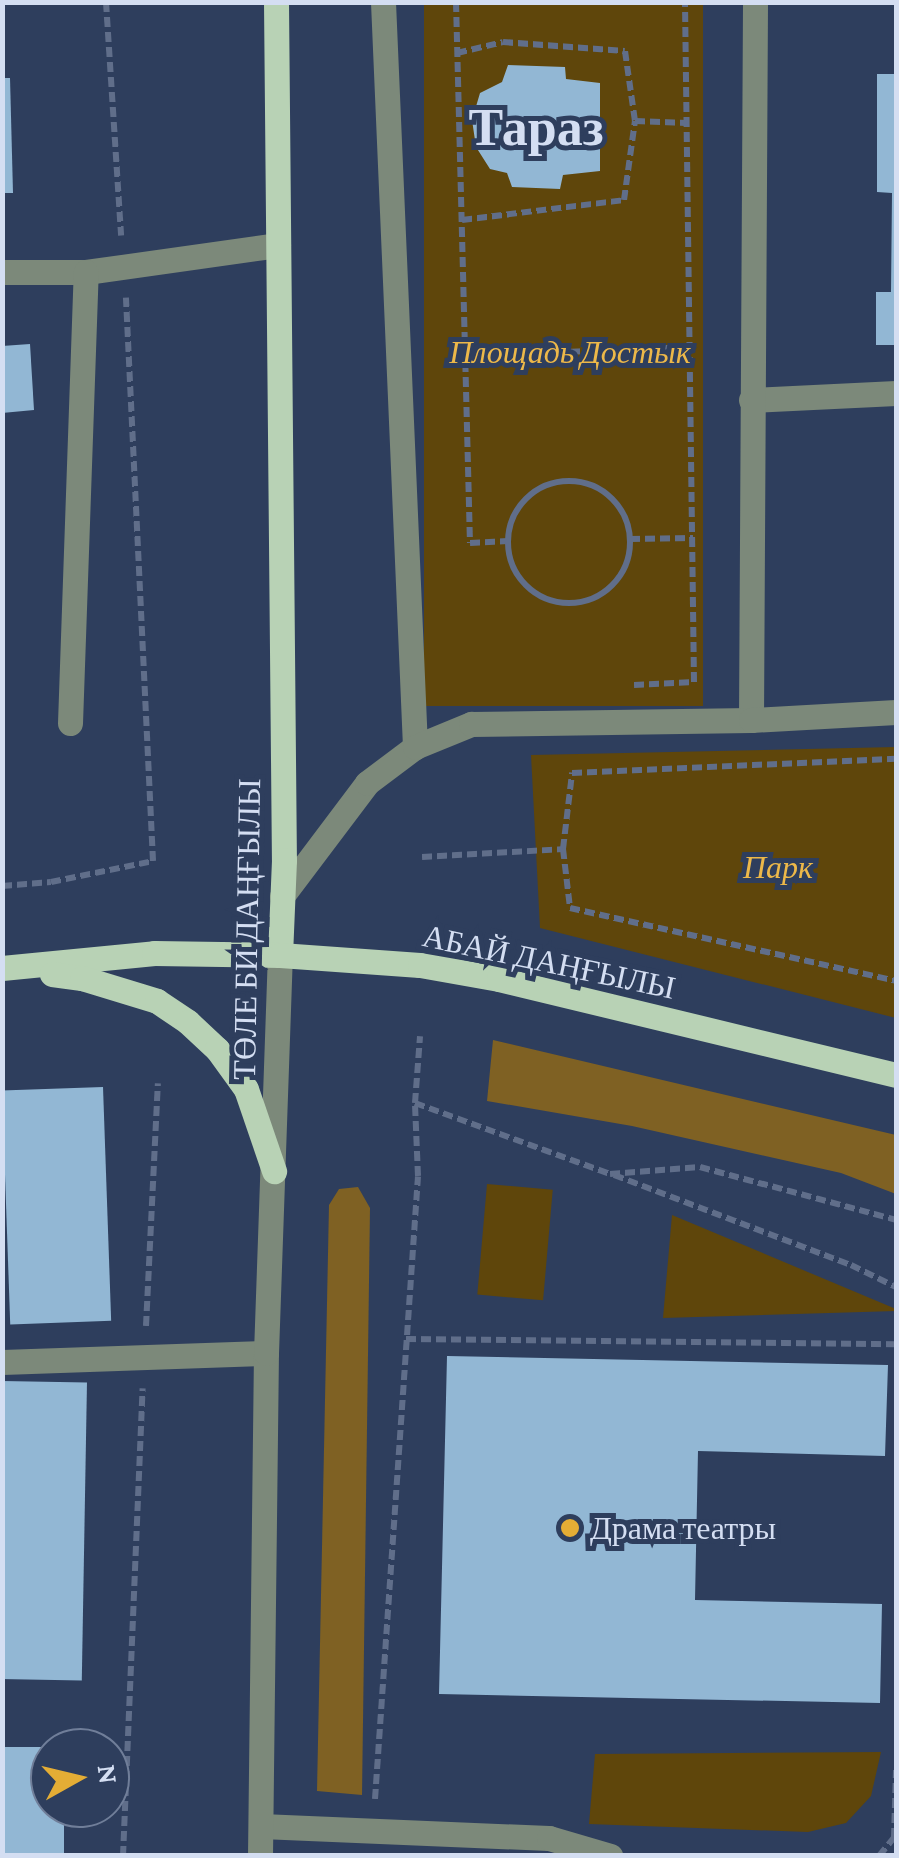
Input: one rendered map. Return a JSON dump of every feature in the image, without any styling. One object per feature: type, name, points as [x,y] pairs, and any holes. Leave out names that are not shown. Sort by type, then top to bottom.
[{"type":"main road","name":"ТӨЛЕ БИ ДАҢҒЫЛЫ","points":[[276,2],[280,955]]},
{"type":"main road","name":"АБАЙ ДАҢҒЫЛЫ","points":[[2,968],[154,954],[280,955],[420,965],[499,979],[896,1075]]},
{"type":"main road","points":[[2,968],[82,978],[157,1001],[188,1022],[217,1049],[246,1089],[274,1171]]},
{"type":"street","points":[[383,2],[414,747]]},
{"type":"street","points":[[751,720],[755,2]]},
{"type":"street","points":[[2,272],[86,272],[278,246]]},
{"type":"street","points":[[70,723],[86,272]]},
{"type":"street","points":[[750,400],[896,392]]},
{"type":"street","points":[[282,896],[367,783],[414,747],[471,724],[751,720],[896,712]]},
{"type":"street","name":"ТӨЛЕ БИ ДАҢҒЫЛЫ","points":[[260,1856],[266,1353],[280,955]]},
{"type":"street","points":[[2,1362],[266,1353]]},
{"type":"street","points":[[261,1826],[548,1838],[610,1856]]},
{"type":"path","points":[[2,886],[51,882],[153,861],[106,2]]},
{"type":"path","points":[[456,2],[470,543],[508,541]]},
{"type":"path","points":[[614,686],[694,682],[685,2]]},
{"type":"path","points":[[457,54],[504,42],[625,50],[635,121],[624,200],[462,220]]},
{"type":"path","points":[[635,121],[687,124]]},
{"type":"path","points":[[465,356],[691,347]]},
{"type":"path","points":[[578,481],[598,488],[614,501],[630,540],[618,578],[589,600],[570,603],[551,600],[520,579],[511,562],[508,541],[511,520],[522,502],[538,488],[578,481]]},
{"type":"path","points":[[630,540],[692,538]]},
{"type":"path","points":[[896,759],[572,773],[563,849],[570,908],[896,981]]},
{"type":"path","points":[[422,857],[563,849]]},
{"type":"path","points":[[373,1833],[418,1176],[415,1103],[420,1036]]},
{"type":"path","points":[[146,1337],[158,1082]]},
{"type":"path","points":[[415,1103],[851,1264],[896,1287]]},
{"type":"path","points":[[610,1174],[700,1167],[896,1220]]},
{"type":"path","points":[[406,1339],[896,1344]]},
{"type":"path","points":[[123,1856],[144,1376]]},
{"type":"path","points":[[880,1856],[895,1836],[896,1770]]},
{"type":"green space","name":"Площадь Достык","points":[[424,3],[703,3],[703,706],[424,706]]},
{"type":"green space","name":"Парк","points":[[896,747],[896,1018],[540,928],[531,755]]},
{"type":"green space","points":[[487,1184],[553,1190],[543,1300],[477,1295]]},
{"type":"green space","points":[[672,1215],[896,1309],[896,1311],[663,1318]]},
{"type":"green space","points":[[881,1752],[871,1796],[846,1823],[808,1832],[589,1824],[595,1754]]},
{"type":"shaded area","points":[[493,1040],[896,1135],[896,1194],[841,1173],[632,1126],[487,1101]]},
{"type":"shaded area","points":[[358,1187],[370,1208],[362,1795],[317,1791],[329,1205],[339,1189]]},
{"type":"building","points":[[508,65],[565,67],[566,79],[600,83],[600,171],[563,175],[560,189],[512,187],[507,173],[490,169],[476,147],[472,120],[480,93],[502,82]]},
{"type":"building","points":[[877,74],[896,74],[896,345],[876,345],[876,292],[891,292],[892,193],[877,192]]},
{"type":"building","points":[[2,78],[10,78],[13,193],[2,193]]},
{"type":"building","points":[[30,344],[34,410],[2,413],[2,346]]},
{"type":"building","points":[[103,1087],[111,1321],[10,1324],[2,1091]]},
{"type":"building","name":"Драма театры","points":[[447,1356],[888,1365],[885,1456],[698,1451],[695,1600],[882,1604],[880,1703],[439,1694]]},
{"type":"building","points":[[2,1381],[87,1382],[82,1680],[2,1679]]},
{"type":"building","points":[[2,1747],[30,1747],[30,1828],[64,1828],[64,1856],[2,1856]]},
{"type":"place","name":"Драма театры","points":[[570,1528]]},
{"type":"district","name":"Тараз","points":[[536,128]]}]
